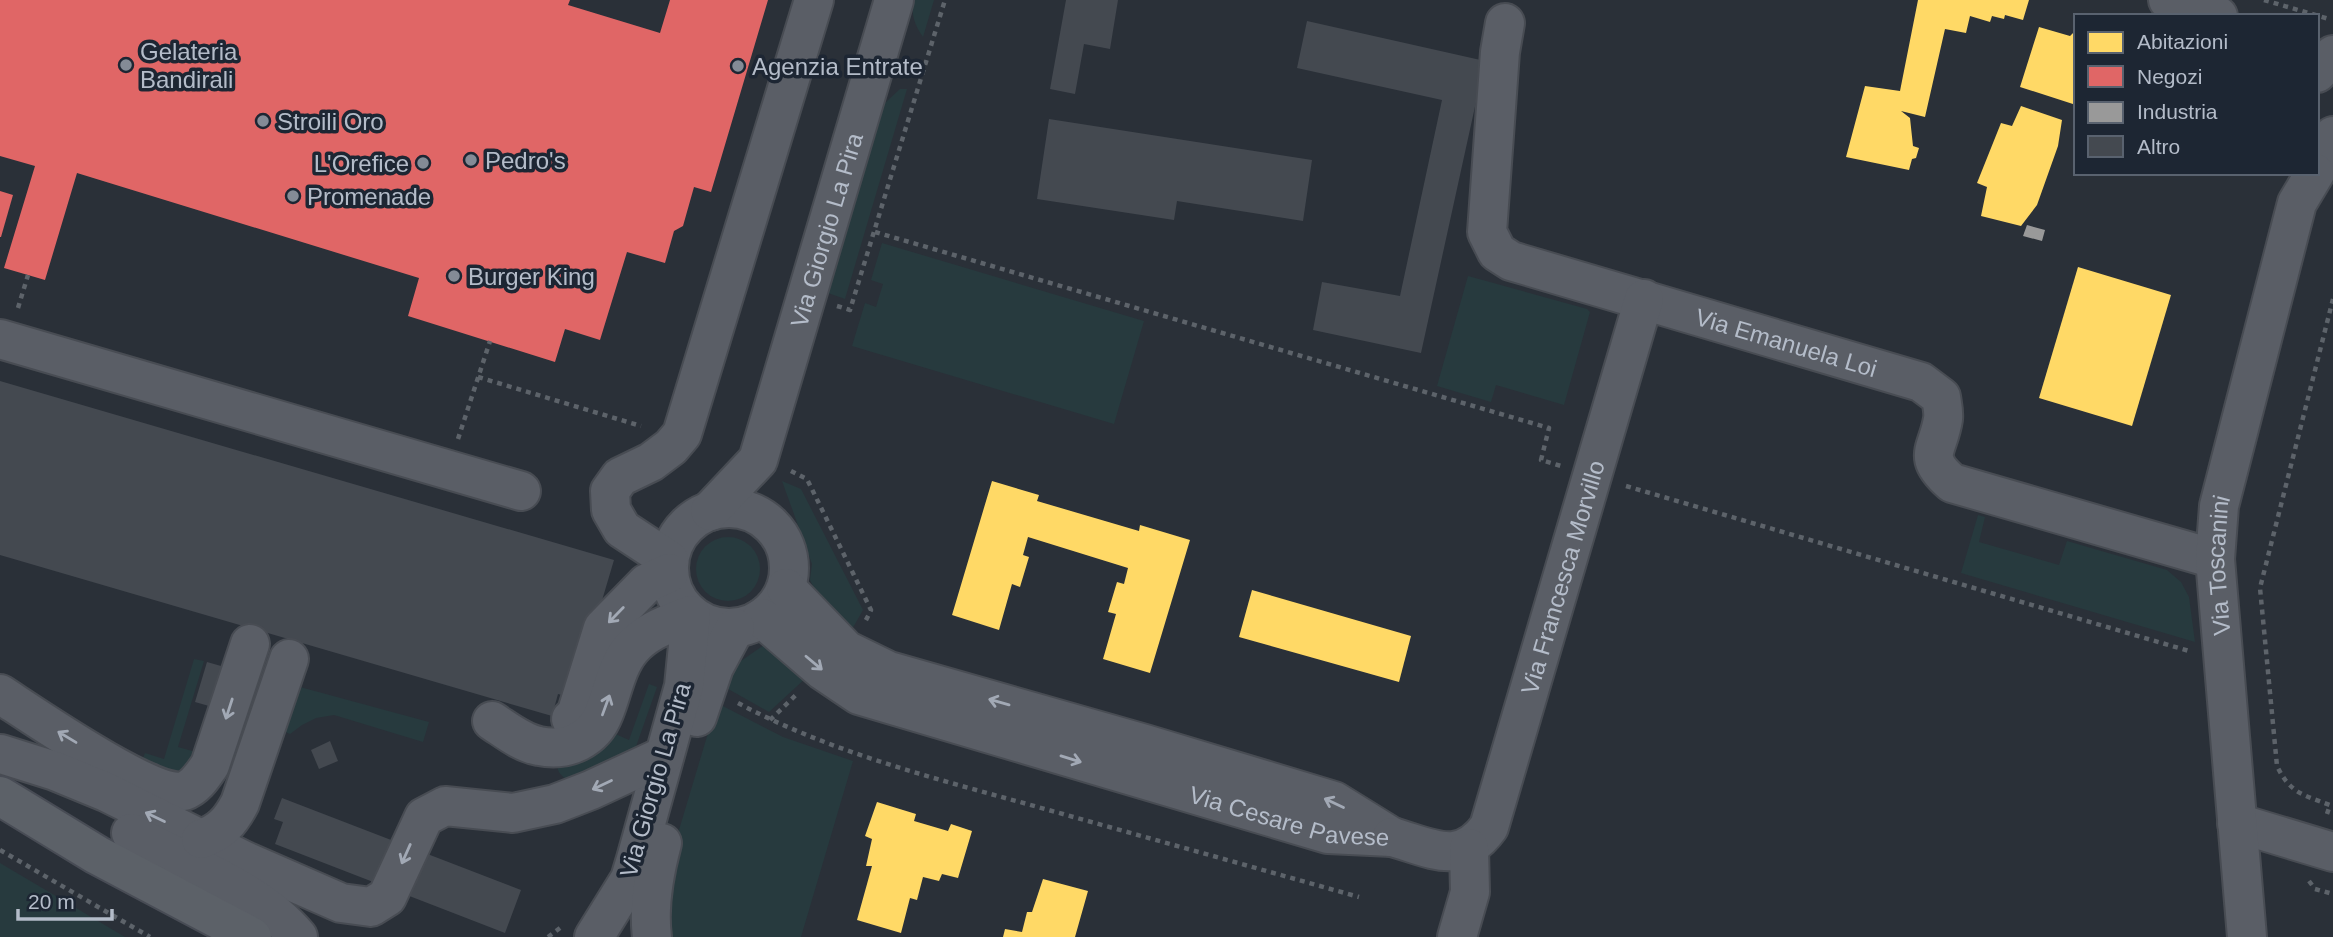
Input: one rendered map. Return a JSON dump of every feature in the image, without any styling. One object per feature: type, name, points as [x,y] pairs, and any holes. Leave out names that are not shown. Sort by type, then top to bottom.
[{"type":"main road","points":[[0,796],[97,855],[252,937]]},
{"type":"street","points":[[669,567],[622,529],[611,510],[610,491],[620,477],[651,462],[671,447],[682,434],[814,0]]},
{"type":"street","name":"Via Giorgio La Pira","points":[[710,511],[758,460],[894,0]]},
{"type":"street","points":[[2168,0],[2212,14]]},
{"type":"street","name":"Via Emanuela Loi","points":[[1505,23],[1500,52],[1487,232],[1497,252],[1511,261],[1921,382],[1941,397],[1943,418],[1933,451],[1937,470],[1952,483],[2215,559]]},
{"type":"street","points":[[2319,71],[2333,54]]},
{"type":"street","name":"Via Toscanini","points":[[2319,159],[2333,136]]},
{"type":"street","name":"Via Toscanini","points":[[2247,937],[2215,559],[2219,506],[2306,180]]},
{"type":"street","name":"Via Francesca Morvillo","points":[[1469,848],[1489,827],[1644,299]]},
{"type":"street","points":[[0,339],[521,491]]},
{"type":"street","points":[[669,567],[647,583],[603,628],[576,715],[553,729],[527,722],[492,722],[523,741],[538,746],[571,745],[586,739],[604,715],[620,665],[632,648],[649,632],[690,632],[705,623],[720,628],[749,623],[777,605],[786,588],[789,557],[775,528],[758,460]]},
{"type":"street","points":[[690,632],[677,600],[669,567],[678,535],[692,520],[710,511],[727,508],[745,510],[761,517],[775,528]]},
{"type":"street","name":"Via Cesare Pavese","points":[[786,588],[846,650],[889,671],[1039,731]]},
{"type":"street","name":"Via Giorgio La Pira","points":[[652,937],[649,917],[657,862],[706,688],[714,667],[749,623]]},
{"type":"street","name":"Via Cesare Pavese","points":[[749,623],[859,695],[1039,731],[1140,761],[1328,834],[1392,837],[1444,852],[1469,848]]},
{"type":"street","name":"Via Giorgio La Pira","points":[[594,937],[630,879],[684,686],[690,632]]},
{"type":"street","points":[[0,694],[62,735],[125,771],[160,788],[183,791],[199,782],[210,765],[250,644]]},
{"type":"street","points":[[201,839],[216,833],[230,821],[240,803],[289,659]]},
{"type":"street","points":[[529,809],[538,746]]},
{"type":"street","points":[[0,754],[55,771],[341,903],[371,907],[387,897],[424,817],[445,806],[513,813],[555,804],[664,756]]},
{"type":"street","points":[[0,754],[69,797],[243,892],[288,925],[298,937]]},
{"type":"street","points":[[2237,823],[2333,852]]},
{"type":"street","points":[[1457,937],[1470,892],[1469,848]]},
{"type":"path","points":[[806,296],[850,310],[945,0]]},
{"type":"path","points":[[2264,0],[2312,14]]},
{"type":"path","points":[[2265,650],[2260,588],[2333,299]]},
{"type":"path","points":[[448,470],[490,341]]},
{"type":"path","points":[[478,377],[646,428],[661,436],[671,447]]},
{"type":"path","points":[[706,688],[770,720],[832,746],[975,790],[1359,897]]},
{"type":"path","points":[[0,850],[150,937]]},
{"type":"path","points":[[2308,880],[2315,889],[2333,894]]},
{"type":"path","points":[[134,928],[139,920]]},
{"type":"green space","points":[[914,0],[934,0],[923,37],[914,19]]},
{"type":"green space","points":[[900,89],[907,89],[845,299],[828,293],[885,103]]},
{"type":"green space","points":[[882,243],[1144,321],[1114,424],[852,346],[865,303],[876,307],[883,284],[871,280]]},
{"type":"green space","points":[[1468,276],[1590,312],[1564,405],[1496,385],[1491,402],[1437,386]]},
{"type":"green space","points":[[782,481],[801,489],[863,610],[851,631],[817,594],[810,580],[812,564]]},
{"type":"green space","points":[[1978,515],[1985,517],[1979,542],[2059,565],[2067,541],[2167,570],[2181,582],[2189,597],[2195,642],[1961,573]]},
{"type":"green space","points":[[728,537],[740,539],[751,546],[758,557],[758,581],[751,592],[740,599],[728,601],[716,599],[705,592],[698,581],[696,569],[698,557],[705,546],[716,539]]},
{"type":"green space","points":[[767,643],[808,676],[769,712],[723,686],[738,663]]},
{"type":"green space","points":[[194,659],[204,661],[178,747],[203,754],[185,776],[142,761],[145,753],[164,759]]},
{"type":"green space","points":[[649,684],[657,687],[633,755],[567,780],[562,776],[558,769],[558,760],[611,732],[629,740]]},
{"type":"green space","points":[[300,687],[429,722],[423,742],[334,715],[316,718],[290,734],[281,730]]},
{"type":"green space","points":[[717,703],[783,737],[853,761],[801,937],[668,937],[664,880]]},
{"type":"green space","points":[[0,863],[125,937],[0,937]]},
{"type":"building: Abitazioni","points":[[1918,0],[2029,0],[2023,20],[2005,15],[2004,19],[1992,16],[1990,22],[1970,16],[1966,33],[1945,29],[1925,117],[1901,111],[1910,118],[1913,146],[1919,148],[1909,170],[1846,157],[1865,86],[1900,91]]},
{"type":"building: Abitazioni","points":[[2039,27],[2070,36],[2074,32],[2074,104],[2020,87]]},
{"type":"building: Abitazioni","points":[[2021,106],[2062,120],[2058,146],[2037,205],[2021,226],[1981,216],[1987,187],[1977,183],[2001,123],[2012,126]]},
{"type":"building: Abitazioni","points":[[2078,267],[2171,295],[2132,426],[2039,398]]},
{"type":"building: Abitazioni","points":[[992,481],[1039,495],[1037,501],[1139,531],[1140,525],[1190,540],[1150,673],[1103,659],[1116,614],[1108,612],[1117,582],[1124,584],[1128,568],[1028,537],[1023,555],[1029,557],[1020,587],[1012,584],[999,630],[952,615]]},
{"type":"building: Abitazioni","points":[[1252,590],[1411,636],[1399,682],[1239,637]]},
{"type":"building: Abitazioni","points":[[877,802],[916,814],[914,821],[948,831],[951,824],[972,831],[958,878],[942,874],[939,881],[923,877],[917,900],[910,898],[901,933],[857,920],[872,866],[866,866],[872,839],[865,836]]},
{"type":"building: Abitazioni","points":[[1043,879],[1088,891],[1075,937],[1003,937],[1005,929],[1022,932],[1027,912],[1032,912]]},
{"type":"building: Negozi","points":[[0,0],[570,0],[568,5],[660,33],[670,0],[768,0],[711,192],[694,187],[683,226],[674,231],[665,263],[627,252],[600,340],[565,329],[555,362],[408,316],[419,278],[77,173],[45,280],[4,268],[35,166],[0,156]]},
{"type":"building: Negozi","points":[[0,191],[13,195],[1,237],[0,237]]},
{"type":"building: Industria","points":[[2027,225],[2045,230],[2042,241],[2023,236]]},
{"type":"building: Altro","points":[[1066,0],[1118,0],[1110,49],[1084,44],[1075,94],[1050,89]]},
{"type":"building: Altro","points":[[1307,21],[1485,61],[1421,353],[1313,330],[1322,282],[1400,296],[1442,100],[1297,68]]},
{"type":"building: Altro","points":[[1049,119],[1312,160],[1303,221],[1177,201],[1174,220],[1037,199]]},
{"type":"building: Altro","points":[[0,381],[614,560],[573,698],[558,694],[552,716],[0,555]]},
{"type":"building: Altro","points":[[207,662],[228,668],[216,708],[195,702]]},
{"type":"building: Altro","points":[[330,741],[338,761],[319,769],[311,750]]},
{"type":"building: Altro","points":[[282,798],[521,890],[505,933],[275,844],[283,822],[274,819]]},
{"type":"place","name":"Gelateria Bandirali","points":[[126,65]]},
{"type":"place","name":"Agenzia Entrate","points":[[738,66]]},
{"type":"place","name":"Stroili Oro","points":[[263,121]]},
{"type":"place","name":"Pedro's","points":[[471,160]]},
{"type":"place","name":"L'Orefice","points":[[423,163]]},
{"type":"place","name":"Promenade","points":[[293,196]]},
{"type":"place","name":"Burger King","points":[[454,276]]}]
